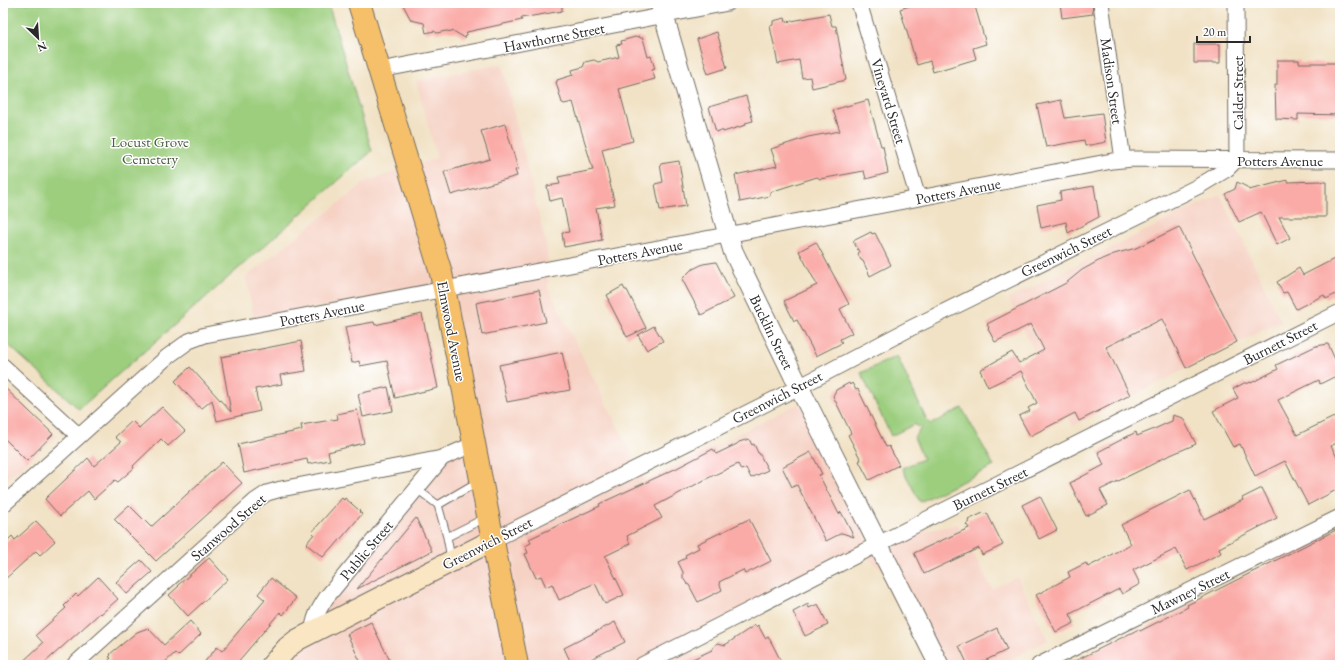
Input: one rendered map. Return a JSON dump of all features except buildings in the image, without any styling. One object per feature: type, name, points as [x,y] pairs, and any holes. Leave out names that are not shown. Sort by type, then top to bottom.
[{"type":"main road","name":"Elmwood Avenue","points":[[359,3],[438,263],[489,516],[517,665]]},
{"type":"main road","name":"Greenwich Street","points":[[313,632],[493,540]]},
{"type":"main road","points":[[272,665],[292,644],[313,632]]},
{"type":"street","name":"Hawthorne Street","points":[[380,70],[662,9],[728,3]]},
{"type":"street","name":"Vineyard Street","points":[[859,3],[918,198]]},
{"type":"street","name":"Madison Street","points":[[1101,3],[1123,160]]},
{"type":"street","name":"Calder Street","points":[[1236,3],[1237,159]]},
{"type":"street","name":"Bucklin Street","points":[[662,9],[733,251],[799,387],[940,665]]},
{"type":"street","name":"Greenwich Street","points":[[493,540],[799,387],[909,329],[1199,186],[1227,169],[1237,159]]},
{"type":"street","name":"Potters Avenue","points":[[3,506],[167,357],[189,341],[205,336],[918,198],[1123,160],[1340,160]]},
{"type":"street","name":"Burnett Street","points":[[642,665],[1340,312]]},
{"type":"street","points":[[3,366],[79,436]]},
{"type":"street","name":"Public Street","points":[[313,632],[316,615],[326,598],[442,458],[474,444]]},
{"type":"street","name":"Stanwood Street","points":[[74,665],[249,507],[267,493],[442,458]]},
{"type":"street","name":"Mawney Street","points":[[1039,665],[1340,516]]},
{"type":"lane","points":[[438,505],[481,480]]},
{"type":"lane","points":[[417,489],[438,505],[452,561]]},
{"type":"lane","points":[[447,537],[489,516]]},
{"type":"shaded area","points":[[502,64],[547,249],[548,288],[645,481],[799,403],[869,543],[958,524],[992,589],[1017,577],[1048,640],[999,665],[937,665],[895,578],[855,550],[685,637],[697,665],[266,665],[427,466],[465,435],[438,289],[254,318],[246,277],[367,181],[437,158],[416,81]]},
{"type":"shaded area","points":[[1220,194],[1281,321],[1073,426],[1008,299]]},
{"type":"shaded area","points":[[3,384],[57,436],[3,483]]},
{"type":"green space","name":"Locust Grove Cemetery","points":[[3,3],[328,3],[372,151],[79,409],[3,340]]},
{"type":"green space","points":[[897,356],[926,419],[931,424],[962,408],[994,466],[920,502],[902,468],[923,459],[914,437],[922,427],[916,426],[915,424],[891,436],[861,373]]}]
